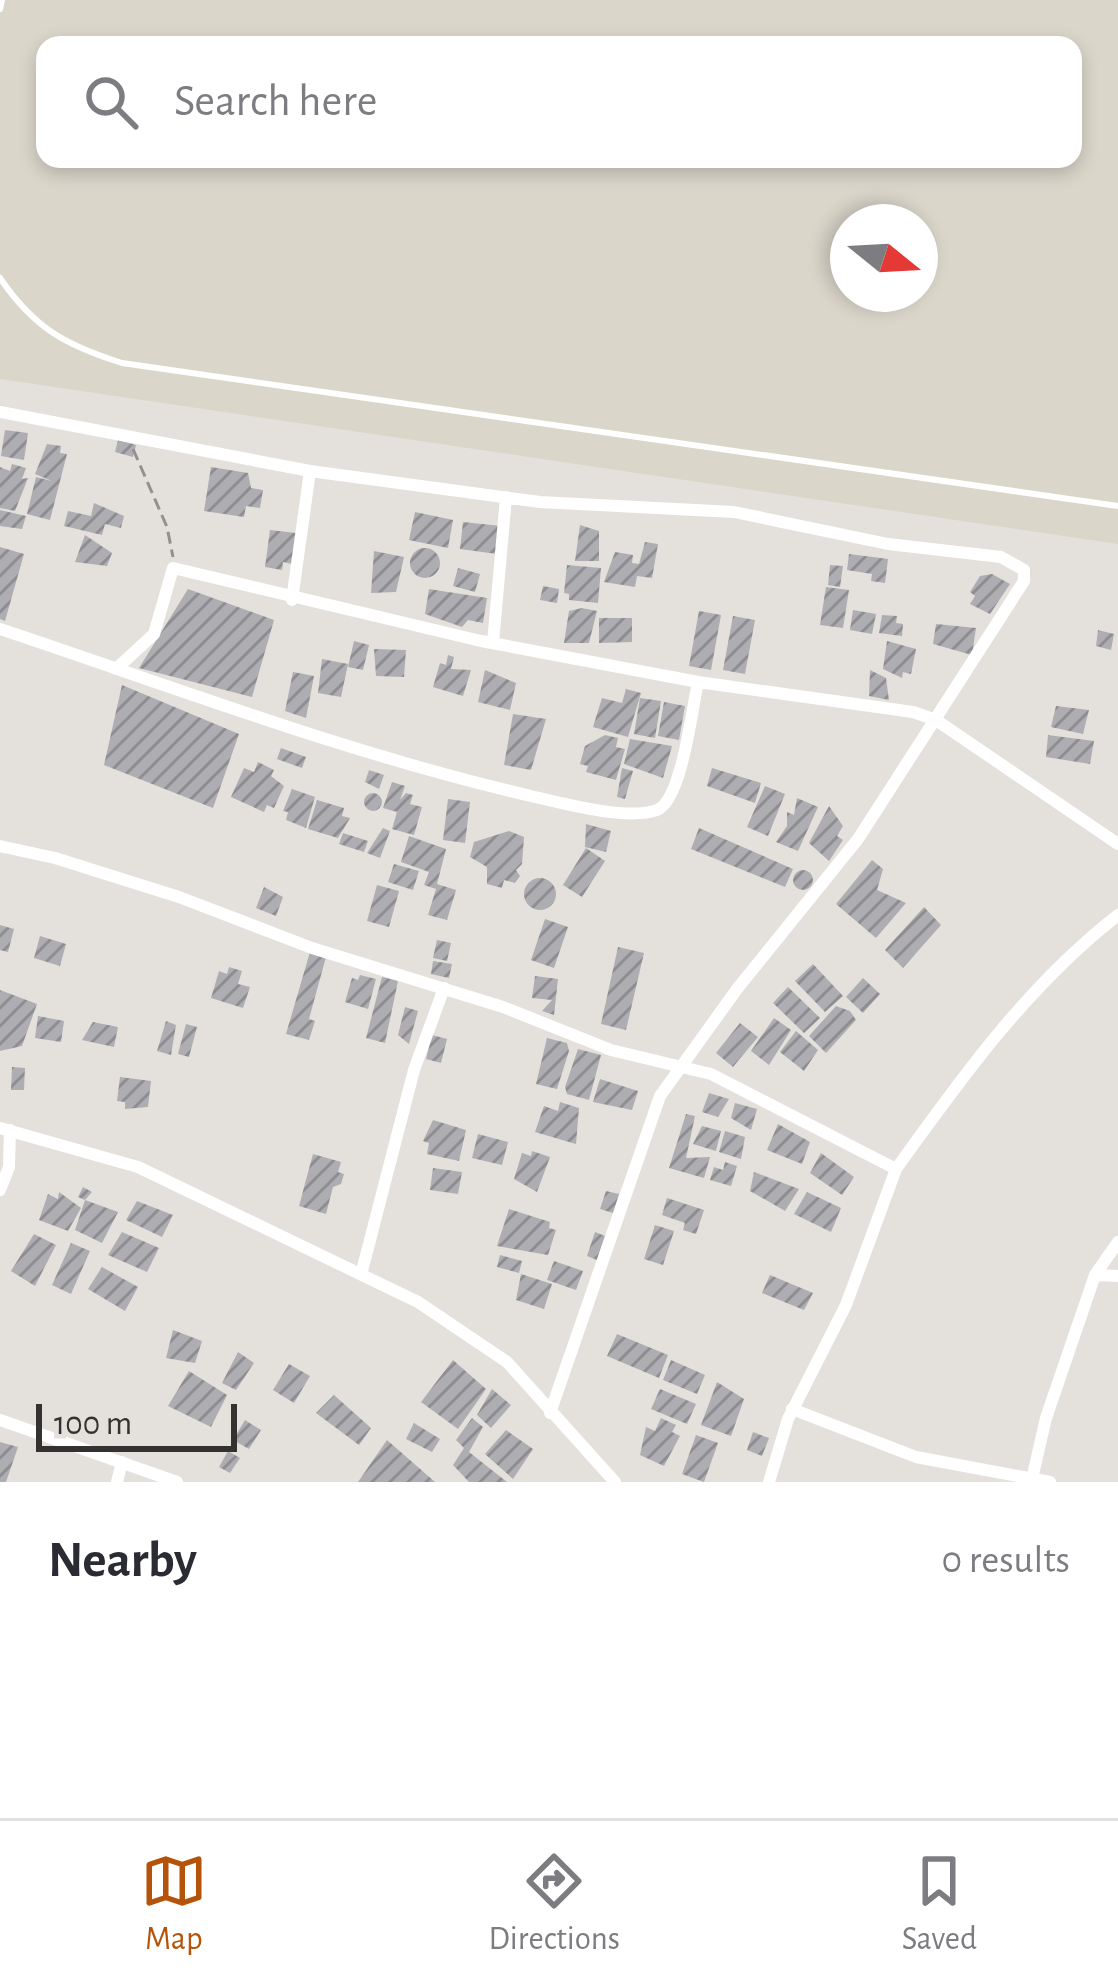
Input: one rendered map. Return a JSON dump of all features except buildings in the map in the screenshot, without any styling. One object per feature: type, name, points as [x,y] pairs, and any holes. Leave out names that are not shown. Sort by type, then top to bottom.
[{"type":"street","points":[[0,412],[310,471],[506,497],[734,512],[887,544],[1013,560],[1024,569],[1024,581],[858,839],[737,989],[660,1096],[629,1173],[550,1413]]},
{"type":"street","points":[[292,600],[310,471]]},
{"type":"street","points":[[493,643],[506,497]]},
{"type":"street","points":[[116,669],[154,634],[173,568],[292,600],[493,643],[698,682],[877,705],[936,720],[1118,844]]},
{"type":"street","points":[[0,629],[407,768],[589,809],[656,811],[667,802],[678,777],[698,682]]},
{"type":"street","points":[[0,847],[116,876],[611,1050],[684,1067],[746,1090],[896,1169]]},
{"type":"street","points":[[769,1482],[792,1409],[847,1305],[896,1169],[956,1085],[1042,981],[1118,915]]},
{"type":"street","points":[[362,1271],[414,1070],[444,988]]},
{"type":"street","points":[[0,1190],[9,1167],[5,1129],[138,1167],[362,1271],[461,1328],[507,1362],[615,1482]]},
{"type":"street","points":[[1032,1479],[1046,1418],[1095,1275],[1118,1242]]},
{"type":"street","points":[[1095,1275],[1118,1276]]},
{"type":"street","points":[[792,1409],[916,1457],[1050,1482]]},
{"type":"street","points":[[0,1420],[177,1482]]},
{"type":"street","points":[[117,1482],[122,1462]]},
{"type":"lane","points":[[0,278],[20,307],[68,346],[122,362],[1118,506]]},
{"type":"path","points":[[129,436],[167,527],[173,568]]},
{"type":"shaded area","points":[[0,0],[1118,0],[1118,544],[0,379]]}]
